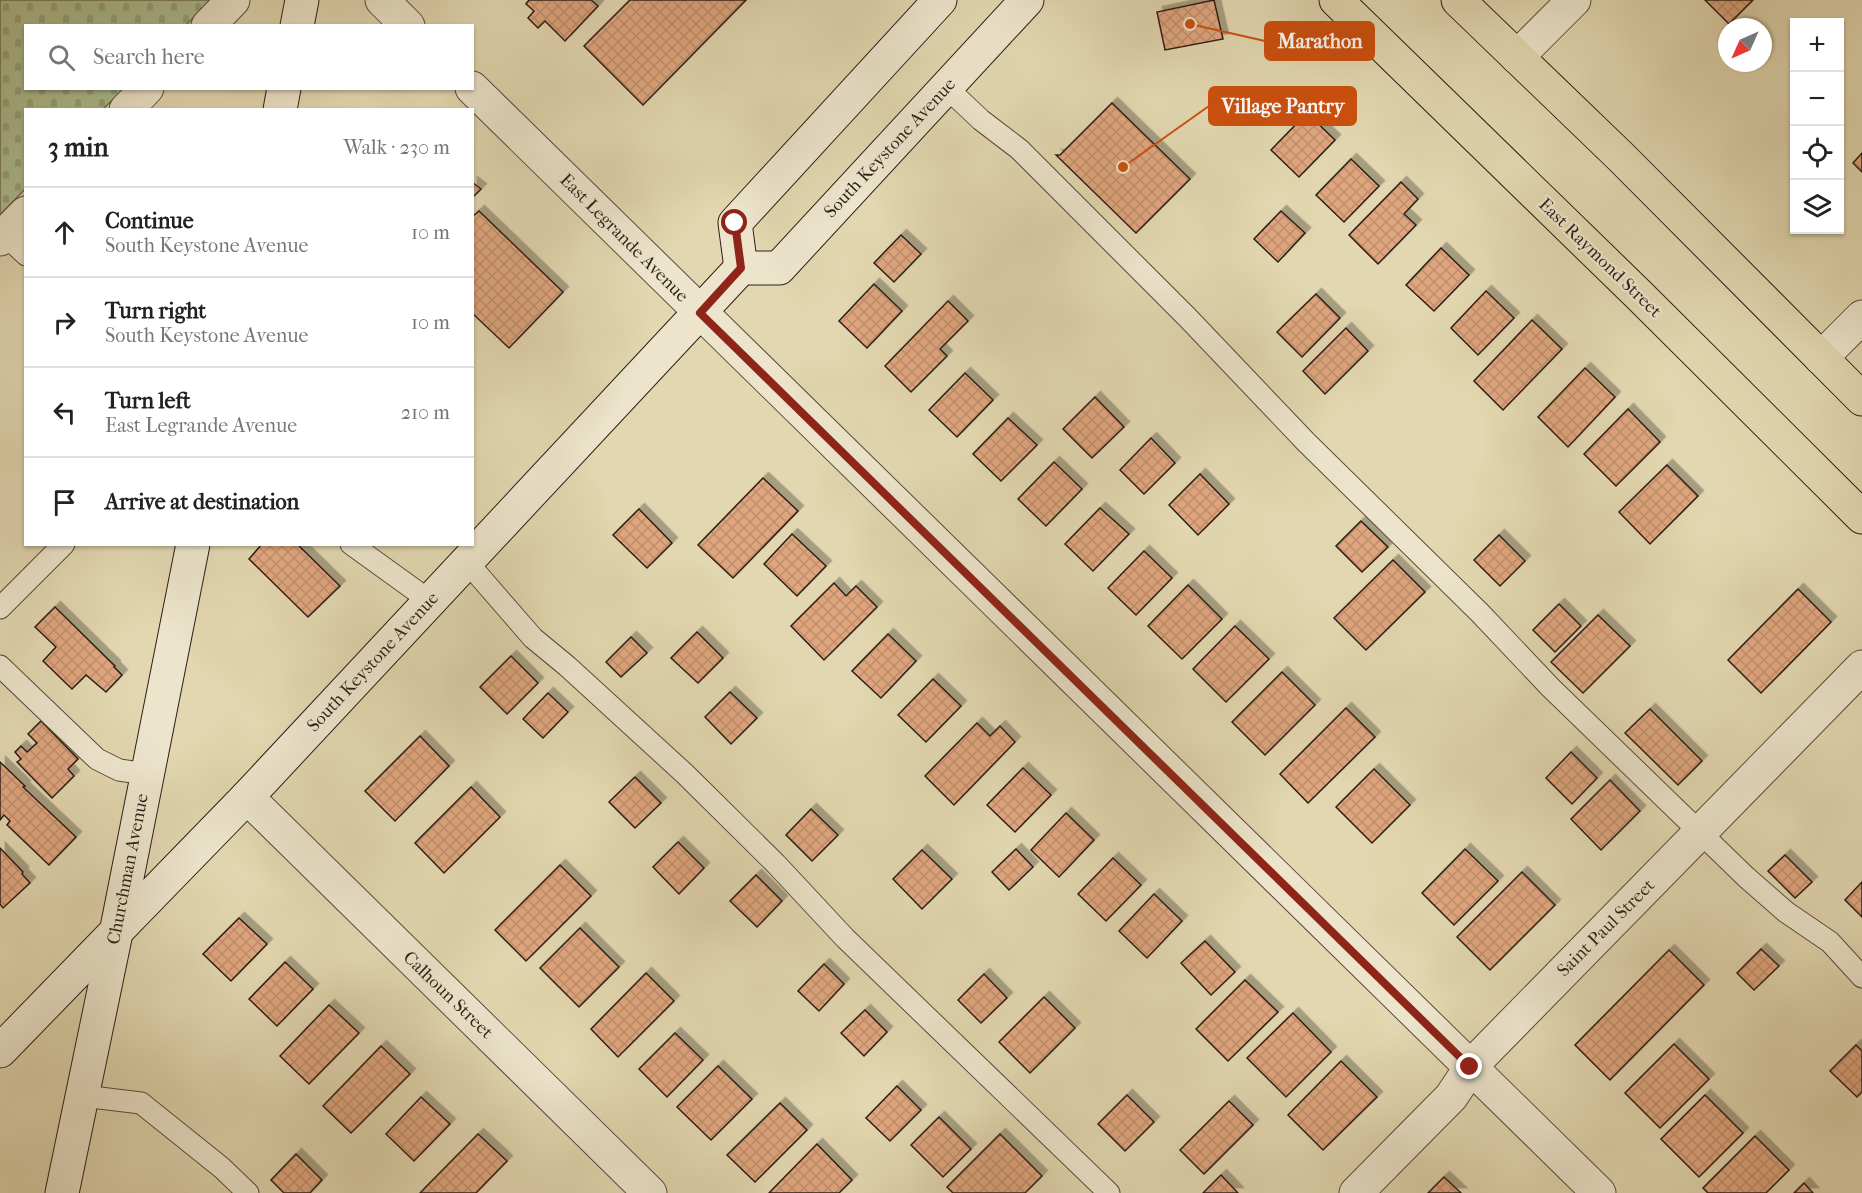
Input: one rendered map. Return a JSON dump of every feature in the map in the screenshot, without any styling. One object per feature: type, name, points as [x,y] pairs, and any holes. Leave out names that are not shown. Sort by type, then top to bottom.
[{"type":"main road","name":"East Raymond Street","points":[[1336,0],[1640,296],[1862,517]]},
{"type":"main road","points":[[1458,0],[1621,157],[1862,399]]},
{"type":"street","points":[[210,24],[233,0]]},
{"type":"street","points":[[297,24],[302,0]]},
{"type":"street","points":[[382,0],[406,24]]},
{"type":"street","points":[[741,268],[735,223],[940,0]]},
{"type":"street","name":"South Keystone Avenue","points":[[0,1051],[246,797],[741,268],[779,268],[1026,0]]},
{"type":"street","points":[[1517,57],[1574,0]]},
{"type":"street","points":[[128,108],[145,90]]},
{"type":"street","points":[[280,108],[284,90]]},
{"type":"street","name":"East Legrande Avenue","points":[[474,90],[1599,1193]]},
{"type":"street","points":[[1821,358],[1862,317]]},
{"type":"street","name":"Churchman Avenue","points":[[62,1193],[193,546]]},
{"type":"street","name":"Saint Paul Street","points":[[1356,1193],[1450,1097],[1470,1067],[1862,667]]},
{"type":"street","name":"Calhoun Street","points":[[246,797],[650,1193]]},
{"type":"lane","points":[[946,87],[981,120],[1019,149],[1187,317],[1306,442],[1480,613],[1550,687],[1746,877],[1786,912],[1830,942],[1862,977]]},
{"type":"lane","points":[[0,608],[62,546]]},
{"type":"lane","points":[[354,546],[430,601]]},
{"type":"lane","points":[[467,562],[534,638],[685,774],[776,864],[845,938],[1109,1193]]},
{"type":"lane","points":[[0,666],[97,759],[119,770],[147,774]]},
{"type":"lane","points":[[82,1096],[141,1103],[222,1168],[248,1193]]},
{"type":"green space","points":[[0,0],[211,0],[187,24],[24,24],[24,90],[123,90],[104,108],[24,108],[24,190],[0,215]]},
{"type":"building","points":[[529,0],[591,0],[598,6],[565,41],[545,21],[538,28],[528,18],[534,11],[526,4]]},
{"type":"building","points":[[630,0],[746,0],[643,105],[584,46]]},
{"type":"building","points":[[1214,0],[1223,39],[1165,50],[1157,12]]},
{"type":"building","points":[[1705,0],[1753,0],[1735,18],[1723,18]]},
{"type":"building","points":[[1112,103],[1190,179],[1136,233],[1056,155],[1060,155]]},
{"type":"building","points":[[1307,113],[1335,140],[1299,177],[1271,150]]},
{"type":"building","points":[[1862,153],[1862,172],[1853,163]]},
{"type":"building","points":[[1351,159],[1379,186],[1344,222],[1316,195]]},
{"type":"building","points":[[1401,182],[1418,199],[1404,214],[1416,225],[1378,264],[1349,235]]},
{"type":"building","points":[[474,184],[481,189],[474,196]]},
{"type":"building","points":[[479,211],[563,292],[509,348],[474,315],[474,215]]},
{"type":"building","points":[[1281,211],[1305,233],[1278,262],[1254,239]]},
{"type":"building","points":[[901,235],[921,254],[894,282],[874,263]]},
{"type":"building","points":[[1441,248],[1469,275],[1434,311],[1406,285]]},
{"type":"building","points":[[874,284],[902,311],[867,348],[839,321]]},
{"type":"building","points":[[1486,291],[1514,318],[1478,355],[1451,328]]},
{"type":"building","points":[[1316,294],[1340,318],[1302,357],[1277,332]]},
{"type":"building","points":[[948,301],[968,321],[940,349],[947,356],[911,392],[885,366]]},
{"type":"building","points":[[1532,320],[1562,349],[1503,410],[1474,381]]},
{"type":"building","points":[[1346,328],[1368,351],[1325,394],[1303,371]]},
{"type":"building","points":[[1585,368],[1615,397],[1568,447],[1538,417]]},
{"type":"building","points":[[965,373],[993,400],[957,437],[929,410]]},
{"type":"building","points":[[1095,397],[1124,427],[1092,458],[1063,429]]},
{"type":"building","points":[[1628,409],[1660,442],[1616,486],[1584,454]]},
{"type":"building","points":[[1008,418],[1037,445],[1001,481],[973,454]]},
{"type":"building","points":[[1151,438],[1175,463],[1144,494],[1120,470]]},
{"type":"building","points":[[1054,462],[1082,489],[1046,526],[1018,499]]},
{"type":"building","points":[[1667,465],[1698,496],[1650,544],[1619,512]]},
{"type":"building","points":[[1200,474],[1229,504],[1198,535],[1169,505]]},
{"type":"building","points":[[763,478],[798,511],[733,578],[698,545]]},
{"type":"building","points":[[1100,508],[1129,534],[1093,571],[1065,544]]},
{"type":"building","points":[[639,509],[672,543],[647,568],[613,535]]},
{"type":"building","points":[[1361,521],[1388,547],[1362,572],[1336,546]]},
{"type":"building","points":[[792,534],[826,566],[797,596],[764,564]]},
{"type":"building","points":[[1499,535],[1525,561],[1500,586],[1474,560]]},
{"type":"building","points":[[260,546],[299,546],[340,586],[308,617],[249,559]]},
{"type":"building","points":[[1144,551],[1172,578],[1136,615],[1108,588]]},
{"type":"building","points":[[1393,560],[1425,592],[1366,650],[1334,618]]},
{"type":"building","points":[[834,583],[846,596],[856,586],[877,607],[824,660],[791,626]]},
{"type":"building","points":[[1188,585],[1222,619],[1182,659],[1148,626]]},
{"type":"building","points":[[1798,589],[1831,622],[1761,693],[1728,660]]},
{"type":"building","points":[[1559,604],[1581,626],[1555,652],[1533,630]]},
{"type":"building","points":[[55,607],[122,675],[106,692],[86,675],[72,689],[43,661],[56,647],[35,627]]},
{"type":"building","points":[[1598,615],[1630,646],[1583,693],[1551,662]]},
{"type":"building","points":[[1235,626],[1269,659],[1226,702],[1193,669]]},
{"type":"building","points":[[697,632],[723,658],[698,683],[671,658]]},
{"type":"building","points":[[888,634],[916,661],[881,698],[852,671]]},
{"type":"building","points":[[631,637],[647,653],[621,677],[606,662]]},
{"type":"building","points":[[511,656],[538,683],[507,714],[480,687]]},
{"type":"building","points":[[1282,672],[1315,705],[1265,755],[1232,722]]},
{"type":"building","points":[[933,679],[961,706],[926,742],[898,715]]},
{"type":"building","points":[[730,692],[757,718],[731,744],[705,717]]},
{"type":"building","points":[[548,693],[568,712],[543,738],[523,719]]},
{"type":"building","points":[[1346,708],[1375,737],[1308,803],[1280,774]]},
{"type":"building","points":[[1650,709],[1702,761],[1678,785],[1625,733]]},
{"type":"building","points":[[41,721],[78,759],[68,769],[74,776],[52,798],[17,762],[21,759],[15,752],[21,746],[27,752],[37,743],[28,734]]},
{"type":"building","points":[[977,723],[990,736],[1000,726],[1015,742],[954,805],[925,776]]},
{"type":"building","points":[[420,736],[449,766],[395,821],[365,791]]},
{"type":"building","points":[[1571,752],[1597,778],[1572,804],[1546,778]]},
{"type":"building","points":[[0,762],[76,837],[49,865],[7,825],[10,821],[4,815],[0,820]]},
{"type":"building","points":[[1023,768],[1051,795],[1015,832],[987,805]]},
{"type":"building","points":[[1374,769],[1410,805],[1372,843],[1336,807]]},
{"type":"building","points":[[635,777],[661,803],[635,828],[609,802]]},
{"type":"building","points":[[1610,780],[1640,811],[1601,850],[1571,819]]},
{"type":"building","points":[[471,787],[500,817],[444,873],[415,843]]},
{"type":"building","points":[[811,809],[838,835],[812,861],[786,835]]},
{"type":"building","points":[[1066,813],[1094,840],[1059,877],[1031,850]]},
{"type":"building","points":[[678,842],[704,868],[679,894],[653,867]]},
{"type":"building","points":[[0,848],[23,872],[22,874],[30,883],[3,908],[0,904]]},
{"type":"building","points":[[1016,849],[1033,867],[1009,890],[992,872]]},
{"type":"building","points":[[1465,849],[1498,881],[1454,925],[1422,893]]},
{"type":"building","points":[[922,850],[952,879],[922,909],[893,879]]},
{"type":"building","points":[[1785,855],[1812,882],[1795,898],[1768,871]]},
{"type":"building","points":[[1113,858],[1141,885],[1106,921],[1078,894]]},
{"type":"building","points":[[560,865],[591,896],[526,961],[495,930]]},
{"type":"building","points":[[1522,872],[1555,905],[1490,970],[1457,937]]},
{"type":"building","points":[[756,875],[782,901],[757,927],[730,901]]},
{"type":"building","points":[[1862,882],[1862,917],[1845,900]]},
{"type":"building","points":[[1154,894],[1182,921],[1147,958],[1119,931]]},
{"type":"building","points":[[239,918],[267,944],[231,981],[203,954]]},
{"type":"building","points":[[580,928],[619,967],[579,1007],[540,968]]},
{"type":"building","points":[[1205,941],[1235,972],[1211,995],[1181,963]]},
{"type":"building","points":[[1761,949],[1779,966],[1754,990],[1737,973]]},
{"type":"building","points":[[1669,950],[1704,985],[1610,1080],[1575,1045]]},
{"type":"building","points":[[285,962],[313,989],[277,1026],[249,999]]},
{"type":"building","points":[[824,964],[844,984],[819,1011],[798,991]]},
{"type":"building","points":[[646,973],[674,1001],[618,1057],[591,1029]]},
{"type":"building","points":[[984,974],[1007,998],[981,1023],[958,1000]]},
{"type":"building","points":[[1245,980],[1278,1012],[1228,1061],[1196,1029]]},
{"type":"building","points":[[1044,997],[1075,1028],[1030,1073],[999,1042]]},
{"type":"building","points":[[329,1005],[359,1033],[309,1084],[280,1056]]},
{"type":"building","points":[[865,1010],[887,1032],[864,1056],[841,1033]]},
{"type":"building","points":[[1293,1013],[1331,1052],[1286,1097],[1247,1058]]},
{"type":"building","points":[[675,1033],[703,1060],[667,1097],[639,1069]]},
{"type":"building","points":[[1674,1044],[1709,1079],[1660,1128],[1625,1093]]},
{"type":"building","points":[[1856,1045],[1862,1051],[1862,1092],[1857,1097],[1830,1071]]},
{"type":"building","points":[[381,1046],[410,1074],[351,1133],[323,1106]]},
{"type":"building","points":[[1341,1061],[1377,1097],[1323,1150],[1288,1115]]},
{"type":"building","points":[[718,1066],[752,1099],[711,1140],[677,1107]]},
{"type":"building","points":[[897,1086],[921,1110],[890,1141],[866,1118]]},
{"type":"building","points":[[1127,1095],[1154,1122],[1125,1151],[1098,1124]]},
{"type":"building","points":[[1705,1095],[1743,1133],[1699,1177],[1661,1139]]},
{"type":"building","points":[[421,1097],[450,1124],[414,1161],[386,1134]]},
{"type":"building","points":[[1229,1101],[1253,1125],[1204,1174],[1180,1150]]},
{"type":"building","points":[[780,1103],[807,1130],[755,1182],[727,1155]]},
{"type":"building","points":[[939,1117],[971,1149],[943,1177],[911,1145]]},
{"type":"building","points":[[478,1134],[507,1161],[476,1193],[420,1193]]},
{"type":"building","points":[[1000,1134],[1042,1176],[1025,1193],[953,1193],[947,1187]]},
{"type":"building","points":[[1755,1136],[1789,1170],[1766,1193],[1708,1193],[1703,1188]]},
{"type":"building","points":[[817,1144],[852,1180],[839,1193],[769,1193]]},
{"type":"building","points":[[296,1154],[322,1180],[310,1193],[284,1193],[271,1180]]},
{"type":"building","points":[[1221,1175],[1238,1193],[1203,1193]]},
{"type":"building","points":[[1444,1177],[1461,1193],[1428,1193]]},
{"type":"building","points":[[1804,1183],[1813,1193],[1794,1193]]},
{"type":"place","name":"Marathon","points":[[1190,24]]},
{"type":"place","name":"Village Pantry","points":[[1123,167]]},
{"type":"route","points":[[735,223],[741,268],[700,313],[1470,1067]]}]
